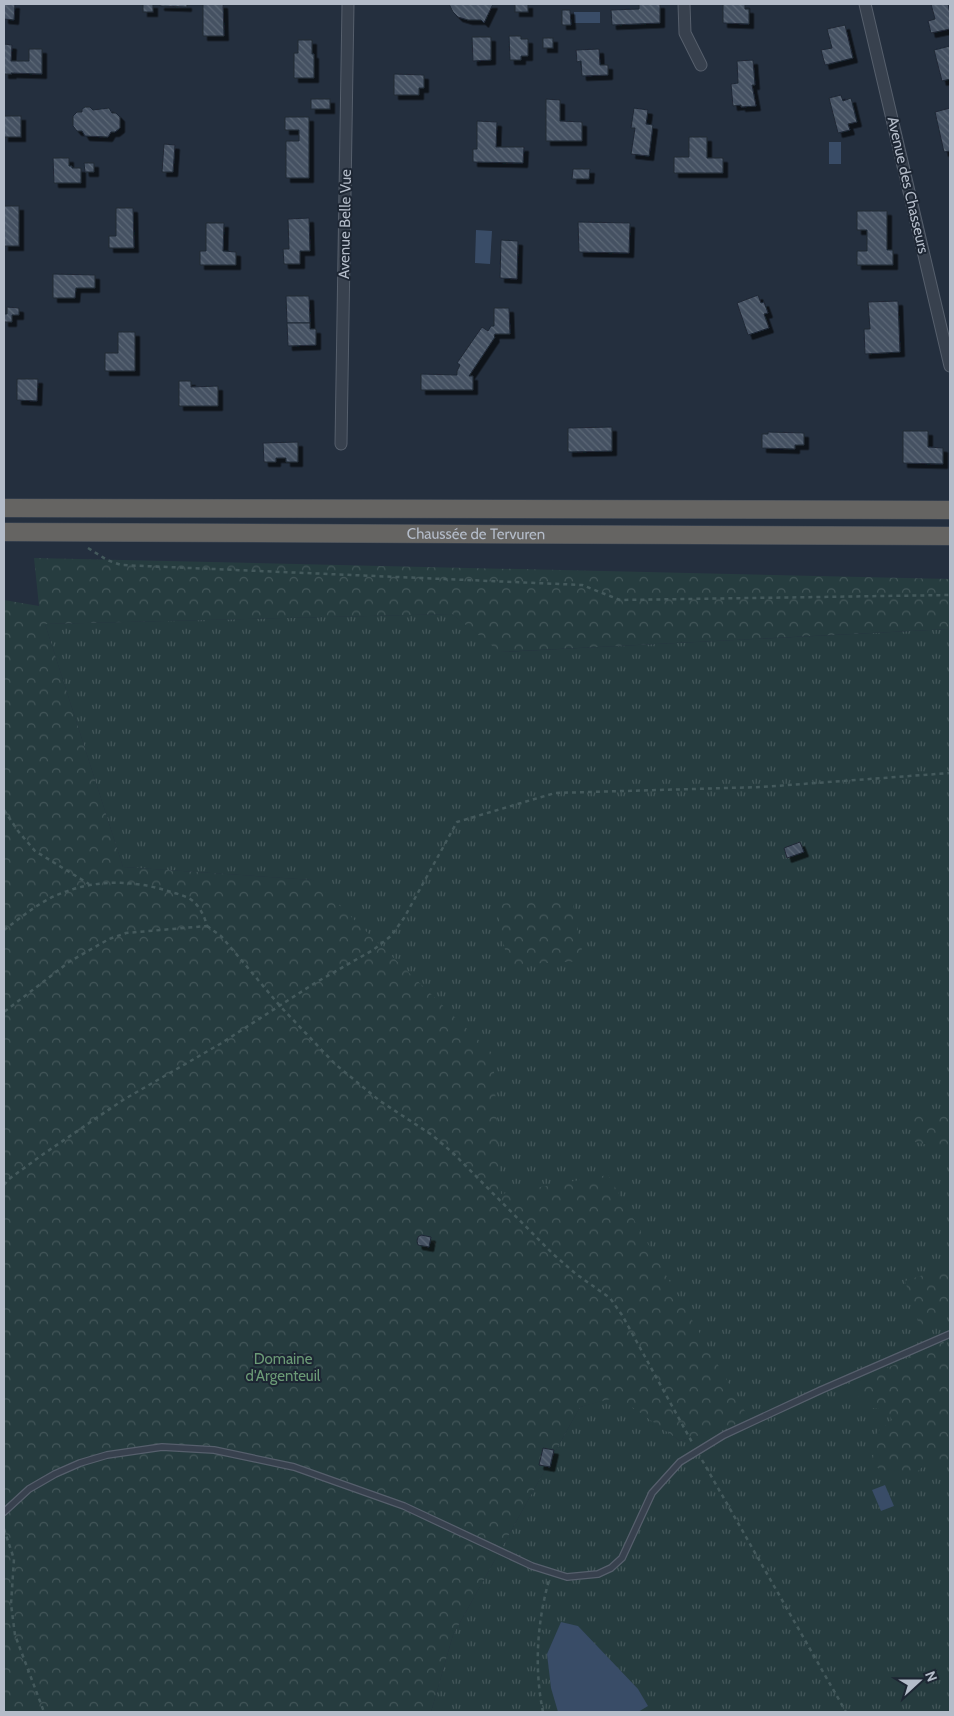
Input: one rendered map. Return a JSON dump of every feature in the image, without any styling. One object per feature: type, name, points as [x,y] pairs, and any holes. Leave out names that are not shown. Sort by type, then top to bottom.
[{"type":"highway","name":"Chaussée de Tervuren","points":[[4,508],[950,510]]},
{"type":"highway","name":"Chaussée de Tervuren","points":[[4,532],[950,536]]},
{"type":"street","name":"Avenue Belle Vue","points":[[341,444],[348,4]]},
{"type":"street","points":[[684,4],[685,33],[701,65]]},
{"type":"street","name":"Avenue des Chasseurs","points":[[865,4],[950,366]]},
{"type":"lane","points":[[4,1512],[29,1489],[55,1474],[80,1463],[107,1455],[162,1447],[214,1450],[294,1467],[404,1506],[532,1566],[567,1577],[598,1574],[611,1568],[622,1558],[652,1493],[680,1462],[724,1435],[768,1414],[950,1334]]},
{"type":"path","points":[[87,548],[107,560],[121,565],[582,585],[620,600],[950,595]]},
{"type":"path","points":[[4,1185],[9,1179],[42,1155],[116,1105],[220,1044],[315,983],[373,950],[391,936],[404,918],[457,822],[555,793],[762,787],[950,773]]},
{"type":"path","points":[[4,810],[35,851],[91,885]]},
{"type":"path","points":[[4,930],[59,894],[75,888],[108,882],[150,885],[195,902],[207,926],[221,936],[280,1006],[335,1064],[380,1100],[432,1135],[454,1154],[553,1254],[576,1274],[610,1298],[630,1330],[757,1559],[846,1712]]},
{"type":"path","points":[[4,1012],[69,962],[110,939],[126,933],[207,926]]},
{"type":"path","points":[[4,1529],[14,1559],[11,1604],[15,1635],[44,1712]]},
{"type":"path","points":[[543,1712],[537,1653],[542,1605],[552,1572]]},
{"type":"green space","name":"Domaine d'Argenteuil","points":[[34,558],[950,579],[950,629],[500,652],[452,614],[45,624],[123,867],[313,880],[493,1054],[501,1194],[608,1175],[750,1420],[680,1441],[618,1397],[580,1407],[453,1635],[431,1712],[4,1712],[4,600],[39,606]]},
{"type":"green space","points":[[452,614],[501,652],[950,629],[950,1712],[431,1712],[453,1635],[580,1407],[618,1396],[680,1441],[750,1419],[501,1194],[313,880],[123,867],[45,624]]},
{"type":"green space","points":[[572,899],[584,961],[508,965],[496,904]]},
{"type":"green space","points":[[950,1109],[950,1150],[915,1142],[910,1116]]},
{"type":"green space","points":[[950,1266],[950,1303],[921,1330],[905,1281]]},
{"type":"green space","points":[[943,1341],[950,1357],[950,1459],[945,1467],[936,1461],[921,1468],[915,1474],[893,1476],[872,1465],[877,1432],[892,1420],[887,1410],[872,1408],[856,1395],[855,1384]]},
{"type":"water","points":[[574,12],[600,12],[600,23],[574,23]]},
{"type":"water","points":[[829,142],[841,142],[841,164],[829,164]]},
{"type":"water","points":[[476,230],[492,231],[490,264],[475,263]]},
{"type":"water","points":[[885,1485],[894,1506],[881,1511],[872,1490]]},
{"type":"water","points":[[561,1622],[578,1626],[638,1689],[648,1706],[638,1712],[558,1712],[551,1688],[547,1654]]},
{"type":"building","points":[[4,4],[15,4],[14,20],[4,19]]},
{"type":"building","points":[[143,4],[153,4],[153,12],[143,12]]},
{"type":"building","points":[[160,4],[187,4],[187,7],[160,6]]},
{"type":"building","points":[[203,4],[223,4],[224,36],[203,36]]},
{"type":"building","points":[[449,4],[493,4],[484,23],[481,20],[468,20],[458,17]]},
{"type":"building","points":[[515,4],[528,4],[528,12],[515,12]]},
{"type":"building","points":[[639,4],[660,4],[660,23],[612,25],[611,10],[639,9]]},
{"type":"building","points":[[723,4],[745,4],[745,9],[749,9],[749,24],[723,23]]},
{"type":"building","points":[[931,4],[948,4],[950,29],[931,33],[928,21],[935,19]]},
{"type":"building","points":[[562,10],[570,10],[571,25],[562,25]]},
{"type":"building","points":[[845,25],[853,58],[825,65],[821,50],[832,48],[827,29]]},
{"type":"building","points":[[509,36],[521,36],[521,39],[528,39],[528,56],[521,56],[521,60],[510,60]]},
{"type":"building","points":[[472,37],[491,37],[491,60],[473,61]]},
{"type":"building","points":[[543,38],[553,38],[553,48],[543,48]]},
{"type":"building","points":[[298,40],[312,40],[314,78],[294,78],[294,53],[298,53]]},
{"type":"building","points":[[4,44],[12,45],[11,61],[29,61],[29,49],[42,49],[42,74],[4,74]]},
{"type":"building","points":[[950,46],[950,79],[942,81],[934,50]]},
{"type":"building","points":[[599,49],[600,65],[608,65],[608,75],[582,76],[581,61],[577,62],[576,50]]},
{"type":"building","points":[[753,60],[755,85],[752,85],[756,106],[733,106],[731,84],[738,83],[737,61]]},
{"type":"building","points":[[394,74],[424,75],[424,88],[419,88],[419,95],[394,95]]},
{"type":"building","points":[[841,95],[843,101],[851,98],[857,122],[848,124],[850,130],[838,133],[829,98]]},
{"type":"building","points":[[311,99],[330,99],[330,109],[311,109]]},
{"type":"building","points":[[546,99],[560,100],[560,121],[582,122],[582,141],[546,141]]},
{"type":"building","points":[[90,107],[93,110],[109,108],[112,113],[116,113],[120,117],[120,128],[115,132],[111,132],[108,137],[85,136],[82,131],[77,131],[73,126],[73,116],[77,112],[82,112],[82,109]]},
{"type":"building","points":[[634,108],[648,110],[646,124],[653,125],[649,156],[631,154],[635,128],[631,128]]},
{"type":"building","points":[[950,108],[950,151],[944,152],[935,112]]},
{"type":"building","points":[[4,116],[21,116],[21,137],[4,137]]},
{"type":"building","points":[[285,117],[309,117],[309,178],[286,178],[286,141],[299,141],[299,130],[285,130]]},
{"type":"building","points":[[477,121],[497,122],[496,147],[524,147],[523,163],[473,162],[473,149],[477,149]]},
{"type":"building","points":[[689,137],[707,137],[707,158],[723,158],[723,173],[674,173],[674,157],[689,157]]},
{"type":"building","points":[[164,144],[175,145],[173,172],[162,172]]},
{"type":"building","points":[[53,158],[69,158],[69,166],[81,168],[81,183],[54,183]]},
{"type":"building","points":[[84,163],[94,163],[94,172],[85,172]]},
{"type":"building","points":[[573,169],[590,169],[589,179],[572,179]]},
{"type":"building","points":[[4,206],[19,206],[19,246],[4,246]]},
{"type":"building","points":[[116,208],[133,208],[134,248],[109,248],[109,236],[116,236]]},
{"type":"building","points":[[857,211],[887,211],[887,250],[893,250],[893,265],[857,265],[857,251],[867,251],[867,230],[857,230]]},
{"type":"building","points":[[309,218],[310,251],[300,251],[300,264],[284,264],[283,249],[289,249],[288,219]]},
{"type":"building","points":[[578,222],[630,223],[629,253],[579,252]]},
{"type":"building","points":[[206,223],[224,223],[223,251],[236,252],[236,265],[200,265],[200,251],[206,251]]},
{"type":"building","points":[[501,240],[518,241],[517,279],[500,278]]},
{"type":"building","points":[[53,274],[95,275],[95,288],[76,288],[75,298],[53,298]]},
{"type":"building","points":[[758,295],[761,303],[764,302],[768,313],[764,314],[769,328],[748,335],[737,303]]},
{"type":"building","points":[[286,296],[309,296],[310,323],[287,323]]},
{"type":"building","points":[[898,301],[900,352],[865,354],[864,329],[870,329],[868,302]]},
{"type":"building","points":[[7,307],[19,308],[19,315],[12,315],[12,322],[4,322],[4,314],[7,314]]},
{"type":"building","points":[[494,308],[509,308],[510,334],[495,334],[495,337],[469,376],[473,376],[473,390],[421,390],[421,374],[457,375],[460,365],[457,363],[482,327],[488,331],[491,326],[494,326]]},
{"type":"building","points":[[287,323],[310,323],[310,329],[316,329],[316,345],[288,346]]},
{"type":"building","points":[[118,332],[135,332],[135,371],[105,371],[105,353],[118,353]]},
{"type":"building","points":[[17,379],[38,379],[37,401],[17,400]]},
{"type":"building","points":[[179,381],[191,381],[191,387],[218,386],[218,406],[179,406]]},
{"type":"building","points":[[612,427],[612,451],[568,452],[568,428]]},
{"type":"building","points":[[903,431],[928,431],[928,447],[943,448],[943,464],[903,463]]},
{"type":"building","points":[[768,432],[804,433],[804,445],[795,445],[795,449],[762,448],[762,434],[768,434]]},
{"type":"building","points":[[298,442],[298,462],[286,462],[286,458],[276,458],[276,462],[264,462],[263,443]]},
{"type":"building","points":[[800,842],[804,852],[787,858],[784,848]]},
{"type":"building","points":[[421,1235],[431,1237],[429,1247],[418,1245],[418,1237]]},
{"type":"building","points":[[543,1448],[554,1450],[550,1467],[539,1465]]}]
